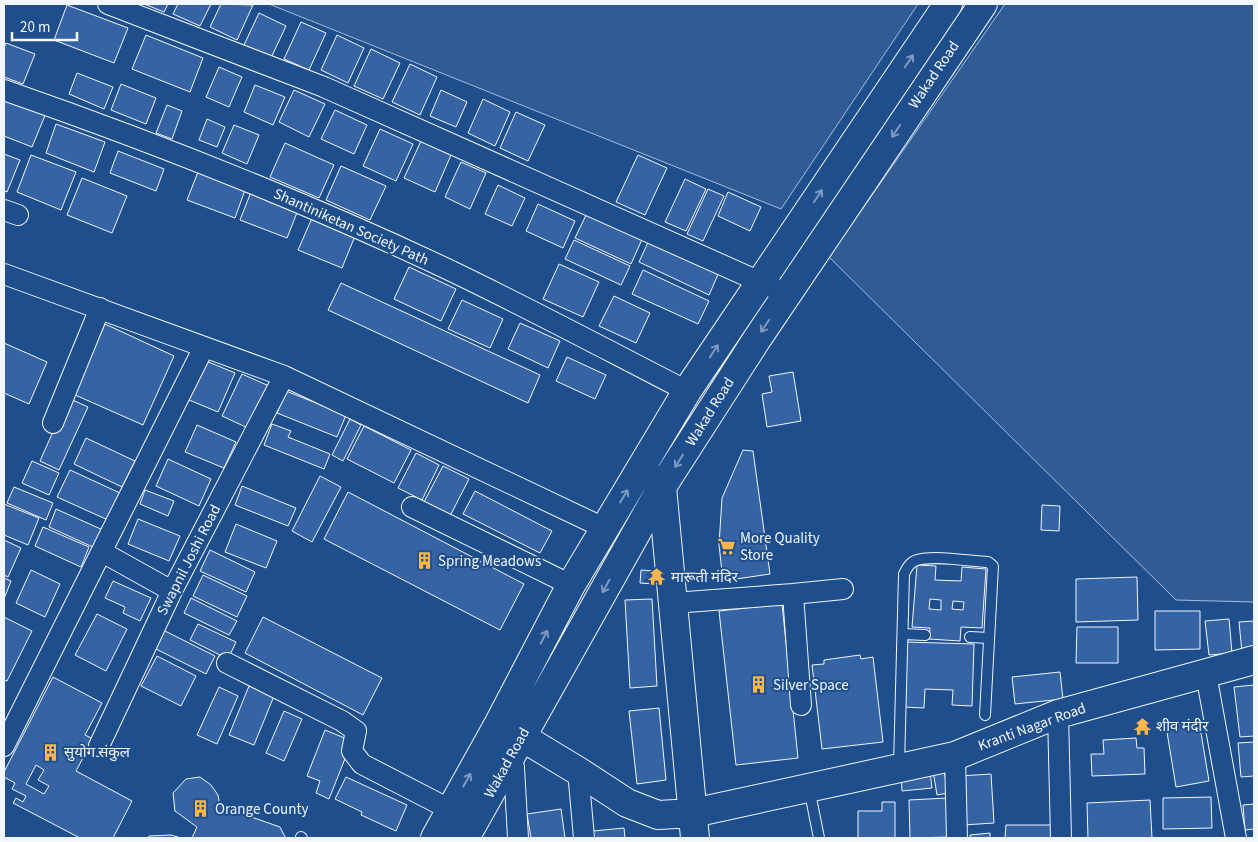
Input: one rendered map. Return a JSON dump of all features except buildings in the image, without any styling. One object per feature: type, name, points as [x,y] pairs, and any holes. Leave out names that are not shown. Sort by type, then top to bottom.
[{"type":"main road","name":"Wakad Road","points":[[465,838],[510,738],[571,585],[604,528],[687,391],[948,4]]},
{"type":"main road","name":"Wakad Road","points":[[435,838],[451,810],[510,738],[662,487],[786,294],[982,4]]},
{"type":"main road","points":[[641,469],[662,487],[694,826]]},
{"type":"main road","name":"Kranti Nagar Road","points":[[510,738],[578,771],[627,803],[694,826],[808,787],[954,756],[1058,714],[1254,660]]},
{"type":"street","points":[[108,4],[324,87],[786,294]]},
{"type":"street","name":"Shantiniketan Society Path","points":[[4,90],[194,160],[318,212],[445,268],[687,391]]},
{"type":"street","points":[[6,279],[100,308],[284,376],[604,528]]},
{"type":"street","points":[[53,423],[100,308]]},
{"type":"street","points":[[4,746],[204,347]]},
{"type":"street","name":"Swapnil Joshi Road","points":[[99,746],[172,591],[284,376]]},
{"type":"street","points":[[412,507],[571,585]]},
{"type":"street","points":[[102,552],[172,591]]},
{"type":"street","points":[[673,603],[793,594],[843,588]]},
{"type":"street","points":[[793,594],[801,705]]},
{"type":"street","points":[[227,663],[342,721],[356,731],[352,751],[362,764],[451,810]]},
{"type":"street","points":[[1206,674],[1236,838]]},
{"type":"street","points":[[1058,714],[1061,838]]},
{"type":"street","points":[[510,738],[514,767],[518,838]]},
{"type":"street","points":[[954,756],[957,838]]},
{"type":"street","points":[[578,771],[584,838]]},
{"type":"lane","points":[[899,768],[904,574],[915,560],[936,559],[988,562],[993,566],[984,715]]},
{"type":"lane","points":[[902,634],[925,635]]},
{"type":"lane","points":[[970,637],[989,638]]},
{"type":"lane","points":[[808,787],[819,838]]},
{"type":"shaded area","points":[[269,4],[918,4],[781,209]]},
{"type":"shaded area","points":[[1005,4],[1254,4],[1254,602],[1176,600],[829,257]]},
{"type":"place","name":"More Quality Store","points":[[726,547]]},
{"type":"place","name":"Spring Meadows","points":[[424,561]]},
{"type":"place","name":"मारूती मंदिर","points":[[657,577]]},
{"type":"place","name":"Silver Space","points":[[759,685]]},
{"type":"place","name":"शीव मंदीर","points":[[1142,726]]},
{"type":"place","name":"सुयोग संकुल","points":[[50,752]]},
{"type":"place","name":"Orange County","points":[[201,809]]}]
